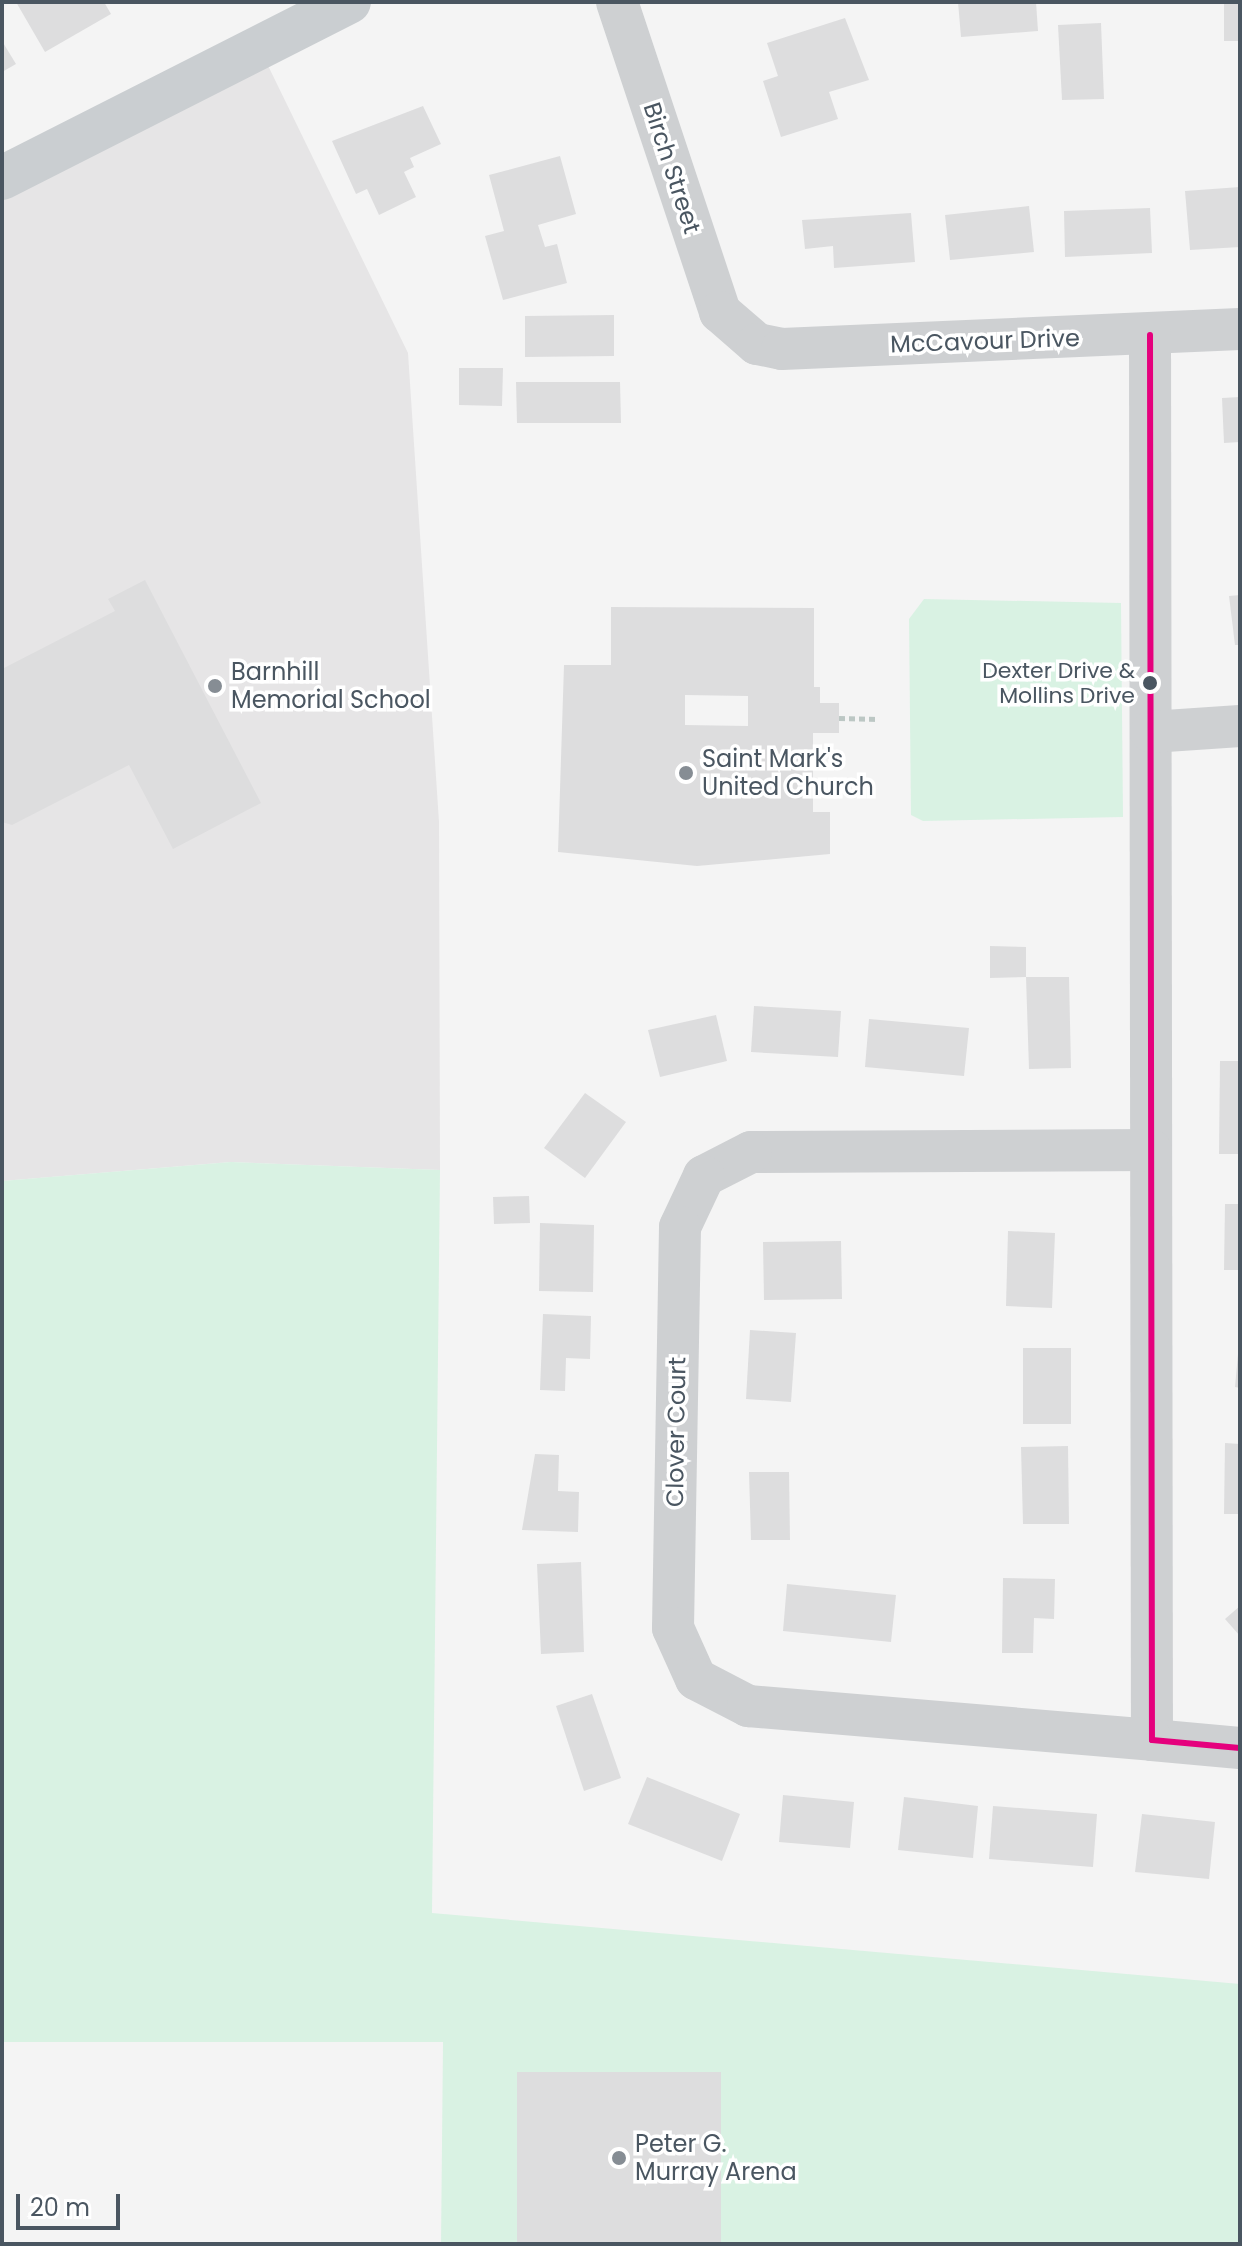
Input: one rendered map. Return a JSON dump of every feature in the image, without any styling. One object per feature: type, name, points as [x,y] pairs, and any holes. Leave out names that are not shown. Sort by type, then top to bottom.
[{"type":"main road","points":[[2,178],[349,2]]},
{"type":"street","name":"Birch Street","points":[[617,2],[711,287],[734,330]]},
{"type":"street","name":"McCavour Drive","points":[[734,330],[782,349],[1240,329]]},
{"type":"street","points":[[1150,335],[1152,1740]]},
{"type":"street","points":[[1151,732],[1240,726]]},
{"type":"street","name":"Clover Court","points":[[1151,1150],[751,1152],[704,1176],[680,1227],[673,1628],[696,1679],[748,1706],[1240,1748]]},
{"type":"path","points":[[839,718],[879,719]]},
{"type":"shaded area","name":"Barnhill Memorial School","points":[[257,43],[408,353],[439,822],[440,1170],[231,1162],[2,1181],[2,178]]},
{"type":"green space","points":[[924,599],[1121,603],[1123,817],[923,821],[911,815],[909,619]]},
{"type":"green space","points":[[231,1162],[440,1170],[432,1913],[1240,1984],[1240,2244],[441,2244],[443,2042],[2,2042],[2,1181]]},
{"type":"building","points":[[16,2],[104,2],[111,14],[45,52]]},
{"type":"building","points":[[958,2],[1036,2],[1038,31],[961,37]]},
{"type":"building","points":[[1240,2],[1240,41],[1224,41],[1224,3]]},
{"type":"building","points":[[845,18],[869,80],[829,92],[838,119],[781,137],[763,81],[778,76],[767,43]]},
{"type":"building","points":[[1101,23],[1104,99],[1062,100],[1058,25]]},
{"type":"building","points":[[2,41],[16,64],[2,72]]},
{"type":"building","points":[[423,106],[441,144],[410,158],[414,167],[404,172],[416,197],[379,215],[367,189],[356,194],[332,141]]},
{"type":"building","points":[[560,156],[576,214],[538,225],[545,247],[557,244],[567,283],[503,300],[485,236],[504,231],[489,175]]},
{"type":"building","points":[[1240,187],[1240,247],[1190,250],[1185,191]]},
{"type":"building","points":[[1029,206],[1034,252],[950,260],[945,215]]},
{"type":"building","points":[[1150,208],[1152,253],[1065,257],[1064,211]]},
{"type":"building","points":[[911,213],[915,262],[834,268],[833,246],[805,249],[802,220]]},
{"type":"building","points":[[614,315],[614,356],[525,357],[525,316]]},
{"type":"building","points":[[459,368],[503,368],[502,406],[459,405]]},
{"type":"building","points":[[516,382],[620,382],[621,423],[517,423]]},
{"type":"building","points":[[1240,397],[1240,442],[1224,443],[1222,398]]},
{"type":"building","points":[[145,580],[261,803],[173,849],[129,765],[12,825],[2,822],[2,669],[115,611],[108,599]]},
{"type":"building","points":[[1240,595],[1240,645],[1235,645],[1229,596]]},
{"type":"building","name":"Saint Mark's United Church","points":[[611,607],[814,608],[814,687],[820,687],[820,703],[839,703],[839,733],[813,733],[813,812],[830,812],[830,854],[697,866],[558,852],[564,665],[611,665]],"holes":[[[685,695],[748,696],[748,726],[685,725]]]},
{"type":"building","points":[[990,946],[1026,947],[1026,977],[990,978]]},
{"type":"building","points":[[1026,977],[1069,977],[1071,1068],[1029,1069]]},
{"type":"building","points":[[754,1006],[841,1011],[838,1057],[751,1052]]},
{"type":"building","points":[[716,1015],[727,1061],[660,1077],[648,1030]]},
{"type":"building","points":[[869,1019],[969,1028],[964,1076],[865,1067]]},
{"type":"building","points":[[1220,1061],[1240,1061],[1240,1154],[1219,1154]]},
{"type":"building","points":[[585,1093],[626,1122],[585,1178],[544,1148]]},
{"type":"building","points":[[529,1196],[530,1223],[494,1224],[493,1197]]},
{"type":"building","points":[[1225,1204],[1240,1204],[1240,1270],[1224,1270]]},
{"type":"building","points":[[540,1223],[594,1225],[593,1292],[539,1291]]},
{"type":"building","points":[[1008,1231],[1055,1233],[1052,1308],[1006,1306]]},
{"type":"building","points":[[841,1241],[842,1299],[764,1300],[763,1242]]},
{"type":"building","points":[[543,1314],[591,1316],[590,1359],[566,1358],[565,1391],[540,1390]]},
{"type":"building","points":[[750,1330],[796,1333],[791,1402],[746,1399]]},
{"type":"building","points":[[1240,1332],[1240,1388],[1235,1387]]},
{"type":"building","points":[[1023,1348],[1071,1348],[1071,1424],[1023,1424]]},
{"type":"building","points":[[1225,1443],[1240,1444],[1240,1514],[1224,1514]]},
{"type":"building","points":[[1068,1446],[1069,1524],[1023,1524],[1021,1447]]},
{"type":"building","points":[[535,1454],[559,1455],[558,1491],[579,1492],[578,1532],[522,1530]]},
{"type":"building","points":[[749,1472],[789,1472],[790,1540],[751,1540]]},
{"type":"building","points":[[581,1562],[584,1652],[541,1654],[537,1564]]},
{"type":"building","points":[[1003,1578],[1055,1579],[1054,1619],[1034,1618],[1033,1653],[1002,1653]]},
{"type":"building","points":[[787,1584],[896,1595],[891,1642],[783,1631]]},
{"type":"building","points":[[1240,1606],[1240,1636],[1225,1619]]},
{"type":"building","points":[[592,1694],[621,1778],[584,1791],[556,1706]]},
{"type":"building","points":[[647,1777],[740,1814],[722,1861],[628,1824]]},
{"type":"building","points":[[783,1795],[854,1802],[850,1848],[779,1842]]},
{"type":"building","points":[[904,1797],[978,1806],[973,1858],[898,1850]]},
{"type":"building","points":[[993,1806],[1097,1814],[1093,1867],[989,1859]]},
{"type":"building","points":[[1142,1814],[1215,1822],[1209,1879],[1135,1872]]},
{"type":"building","name":"Peter G. Murray Arena","points":[[517,2072],[721,2072],[721,2244],[517,2244]]},
{"type":"transit line","points":[[1150,335],[1152,1740],[1240,1748]]},
{"type":"place","name":"Dexter Drive & Mollins Drive","points":[[1150,683]]},
{"type":"place","name":"Barnhill Memorial School","points":[[215,686]]},
{"type":"place","name":"Saint Mark's United Church","points":[[686,773]]},
{"type":"place","name":"Peter G. Murray Arena","points":[[619,2158]]}]
